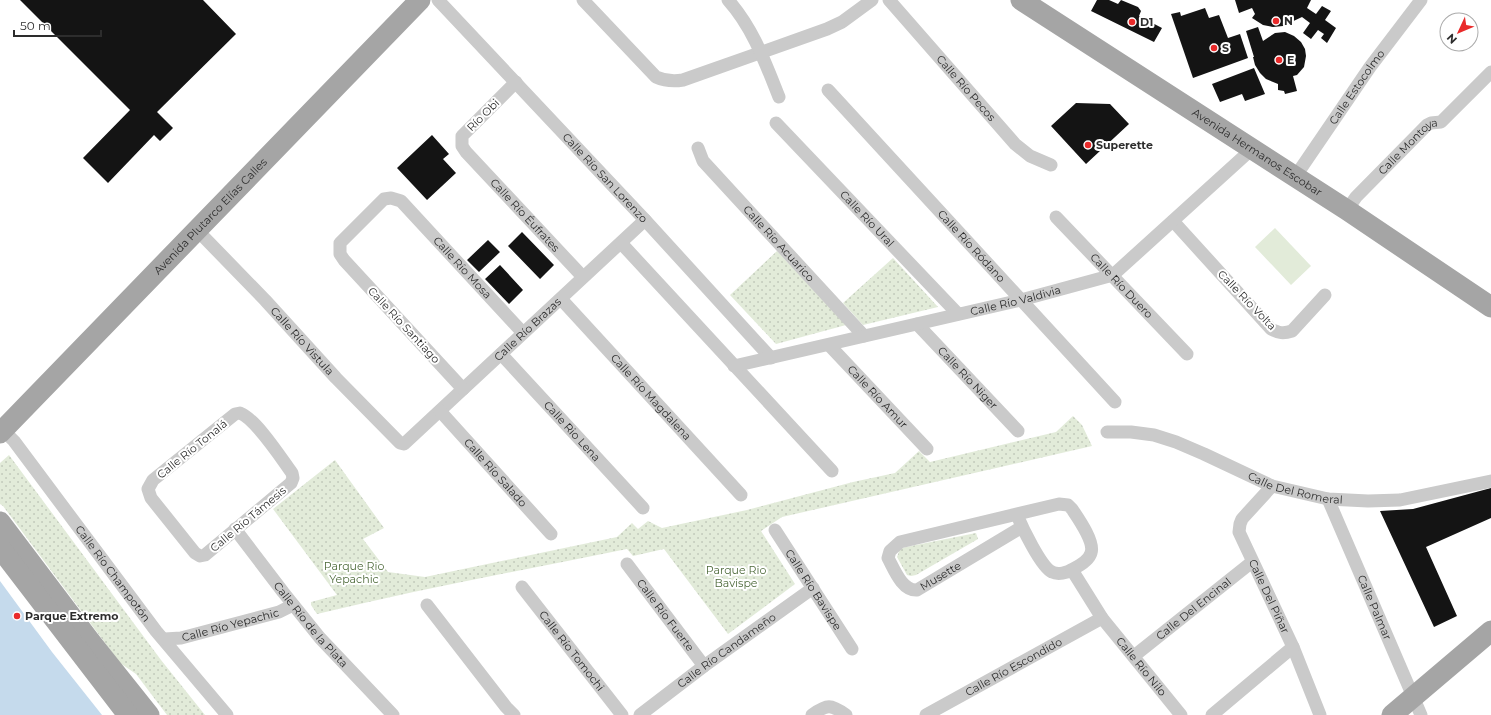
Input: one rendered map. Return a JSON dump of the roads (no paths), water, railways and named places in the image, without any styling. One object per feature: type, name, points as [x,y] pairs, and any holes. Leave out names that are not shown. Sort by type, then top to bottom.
[{"type":"main road","name":"Avenida Plutarco Elías Calles","points":[[1,432],[420,0]]},
{"type":"main road","name":"Avenida Hermanos Escobar","points":[[1021,0],[1295,176],[1491,307]]},
{"type":"main road","points":[[0,522],[90,641],[149,715]]},
{"type":"main road","points":[[0,548],[128,715]]},
{"type":"main road","points":[[1392,715],[1417,706],[1491,631]]},
{"type":"street","name":"Calle Río San Lorenzo","points":[[438,0],[645,220],[770,358]]},
{"type":"street","points":[[583,0],[656,77],[664,81],[674,82],[827,29],[842,22],[872,0]]},
{"type":"street","points":[[728,0],[745,21],[761,53],[779,97]]},
{"type":"street","name":"Calle Río Pecos","points":[[889,0],[1015,144],[1030,156],[1051,165]]},
{"type":"street","name":"Calle Estocolmo","points":[[1295,176],[1370,67],[1421,0]]},
{"type":"street","name":"Calle Montoya","points":[[1347,210],[1356,197],[1427,125],[1442,122],[1491,72]]},
{"type":"street","name":"Río Obi","points":[[466,152],[462,146],[462,136],[516,82]]},
{"type":"street","name":"Calle Río Ródano","points":[[828,90],[1115,402]]},
{"type":"street","name":"Calle Río Ural","points":[[776,123],[958,314]]},
{"type":"street","name":"Calle Río Acuarico","points":[[698,148],[704,161],[864,336]]},
{"type":"street","name":"Calle Río Valdivia","points":[[734,366],[1021,300],[1113,275],[1252,149]]},
{"type":"street","name":"Calle Río Éufrates","points":[[466,152],[583,277]]},
{"type":"street","name":"Calle Río Mosa","points":[[344,260],[340,254],[340,243],[384,199],[391,198],[401,201],[523,333]]},
{"type":"street","name":"Calle Río Duero","points":[[1056,217],[1187,354]]},
{"type":"street","name":"Calle Río Brazas","points":[[410,438],[645,220]]},
{"type":"street","name":"Calle Río Volta","points":[[1173,221],[1271,329],[1286,333],[1292,331],[1325,295]]},
{"type":"street","name":"Calle Río Vistula","points":[[197,230],[265,300],[336,378],[400,443],[404,444],[410,438]]},
{"type":"street","points":[[621,243],[832,471]]},
{"type":"street","name":"Calle Río Santiago","points":[[344,260],[463,389]]},
{"type":"street","name":"Calle Río Magdalena","points":[[561,299],[741,496]]},
{"type":"street","name":"Calle Río Niger","points":[[917,324],[1018,431]]},
{"type":"street","name":"Calle Río Amur","points":[[829,345],[927,449]]},
{"type":"street","name":"Calle Rio Lena","points":[[501,354],[643,508]]},
{"type":"street","name":"Calle Río Salado","points":[[440,411],[551,534]]},
{"type":"street","name":"Calle Río Támesis","points":[[200,556],[205,555],[291,483],[293,478],[292,473],[247,415],[240,413]]},
{"type":"street","name":"Calle Río Tonalá","points":[[200,556],[195,553],[150,498],[148,489],[153,480],[235,414],[240,413]]},
{"type":"street","name":"Calle Río Champotón","points":[[1,432],[14,441],[156,631],[165,639],[227,715]]},
{"type":"street","name":"Calle Del Romeral","points":[[1108,432],[1131,432],[1154,435],[1176,442],[1204,454],[1272,486],[1328,499],[1368,501],[1400,500],[1491,482]]},
{"type":"street","name":"Calle Del Piñar","points":[[1272,486],[1242,519],[1239,532],[1293,647],[1320,715]]},
{"type":"street","name":"Calle Palmar","points":[[1328,499],[1417,706]]},
{"type":"street","name":"Musette","points":[[1017,515],[1022,527],[1046,568],[1053,573],[1061,574],[1072,570],[1084,562],[1091,554],[1092,545],[1072,509],[1068,505],[1059,504],[900,542],[890,551],[888,558],[902,583],[913,591],[920,590],[1022,527]]},
{"type":"street","name":"Calle Río de la Plata","points":[[235,529],[320,638],[393,715]]},
{"type":"street","name":"Calle Río Bavispe","points":[[775,530],[852,649]]},
{"type":"street","name":"Calle Del Encinal","points":[[1134,656],[1252,562]]},
{"type":"street","name":"Calle Río Fuerte","points":[[627,564],[704,666]]},
{"type":"street","points":[[1072,570],[1102,618]]},
{"type":"street","name":"Calle Río Tomochi","points":[[522,587],[622,715]]},
{"type":"street","name":"Calle Río Candameño","points":[[640,715],[704,666],[813,588]]},
{"type":"street","name":"Calle Río Yepachic","points":[[165,639],[181,638],[279,612],[293,604]]},
{"type":"street","points":[[427,605],[514,715]]},
{"type":"street","name":"Calle Río Nilo","points":[[1102,618],[1182,715]]},
{"type":"street","name":"Calle Río Escondido","points":[[926,715],[1102,618]]},
{"type":"street","points":[[1212,715],[1293,647]]},
{"type":"street","points":[[812,715],[824,707],[830,706],[838,709],[846,715]]},
{"type":"water","name":"Parque Extremo","points":[[0,581],[52,652],[102,715],[0,715]]},
{"type":"place","name":"N","points":[[1276,21]]},
{"type":"place","name":"D1","points":[[1132,22]]},
{"type":"place","name":"S","points":[[1214,48]]},
{"type":"place","name":"E","points":[[1279,60]]},
{"type":"place","name":"Superette","points":[[1088,145]]},
{"type":"place","name":"Parque Extremo","points":[[17,616]]},
{"type":"park label","name":"Parque Rio Yepachic","points":[[354,572]]},
{"type":"park label","name":"Parque Rio Bavispe","points":[[736,576]]}]
